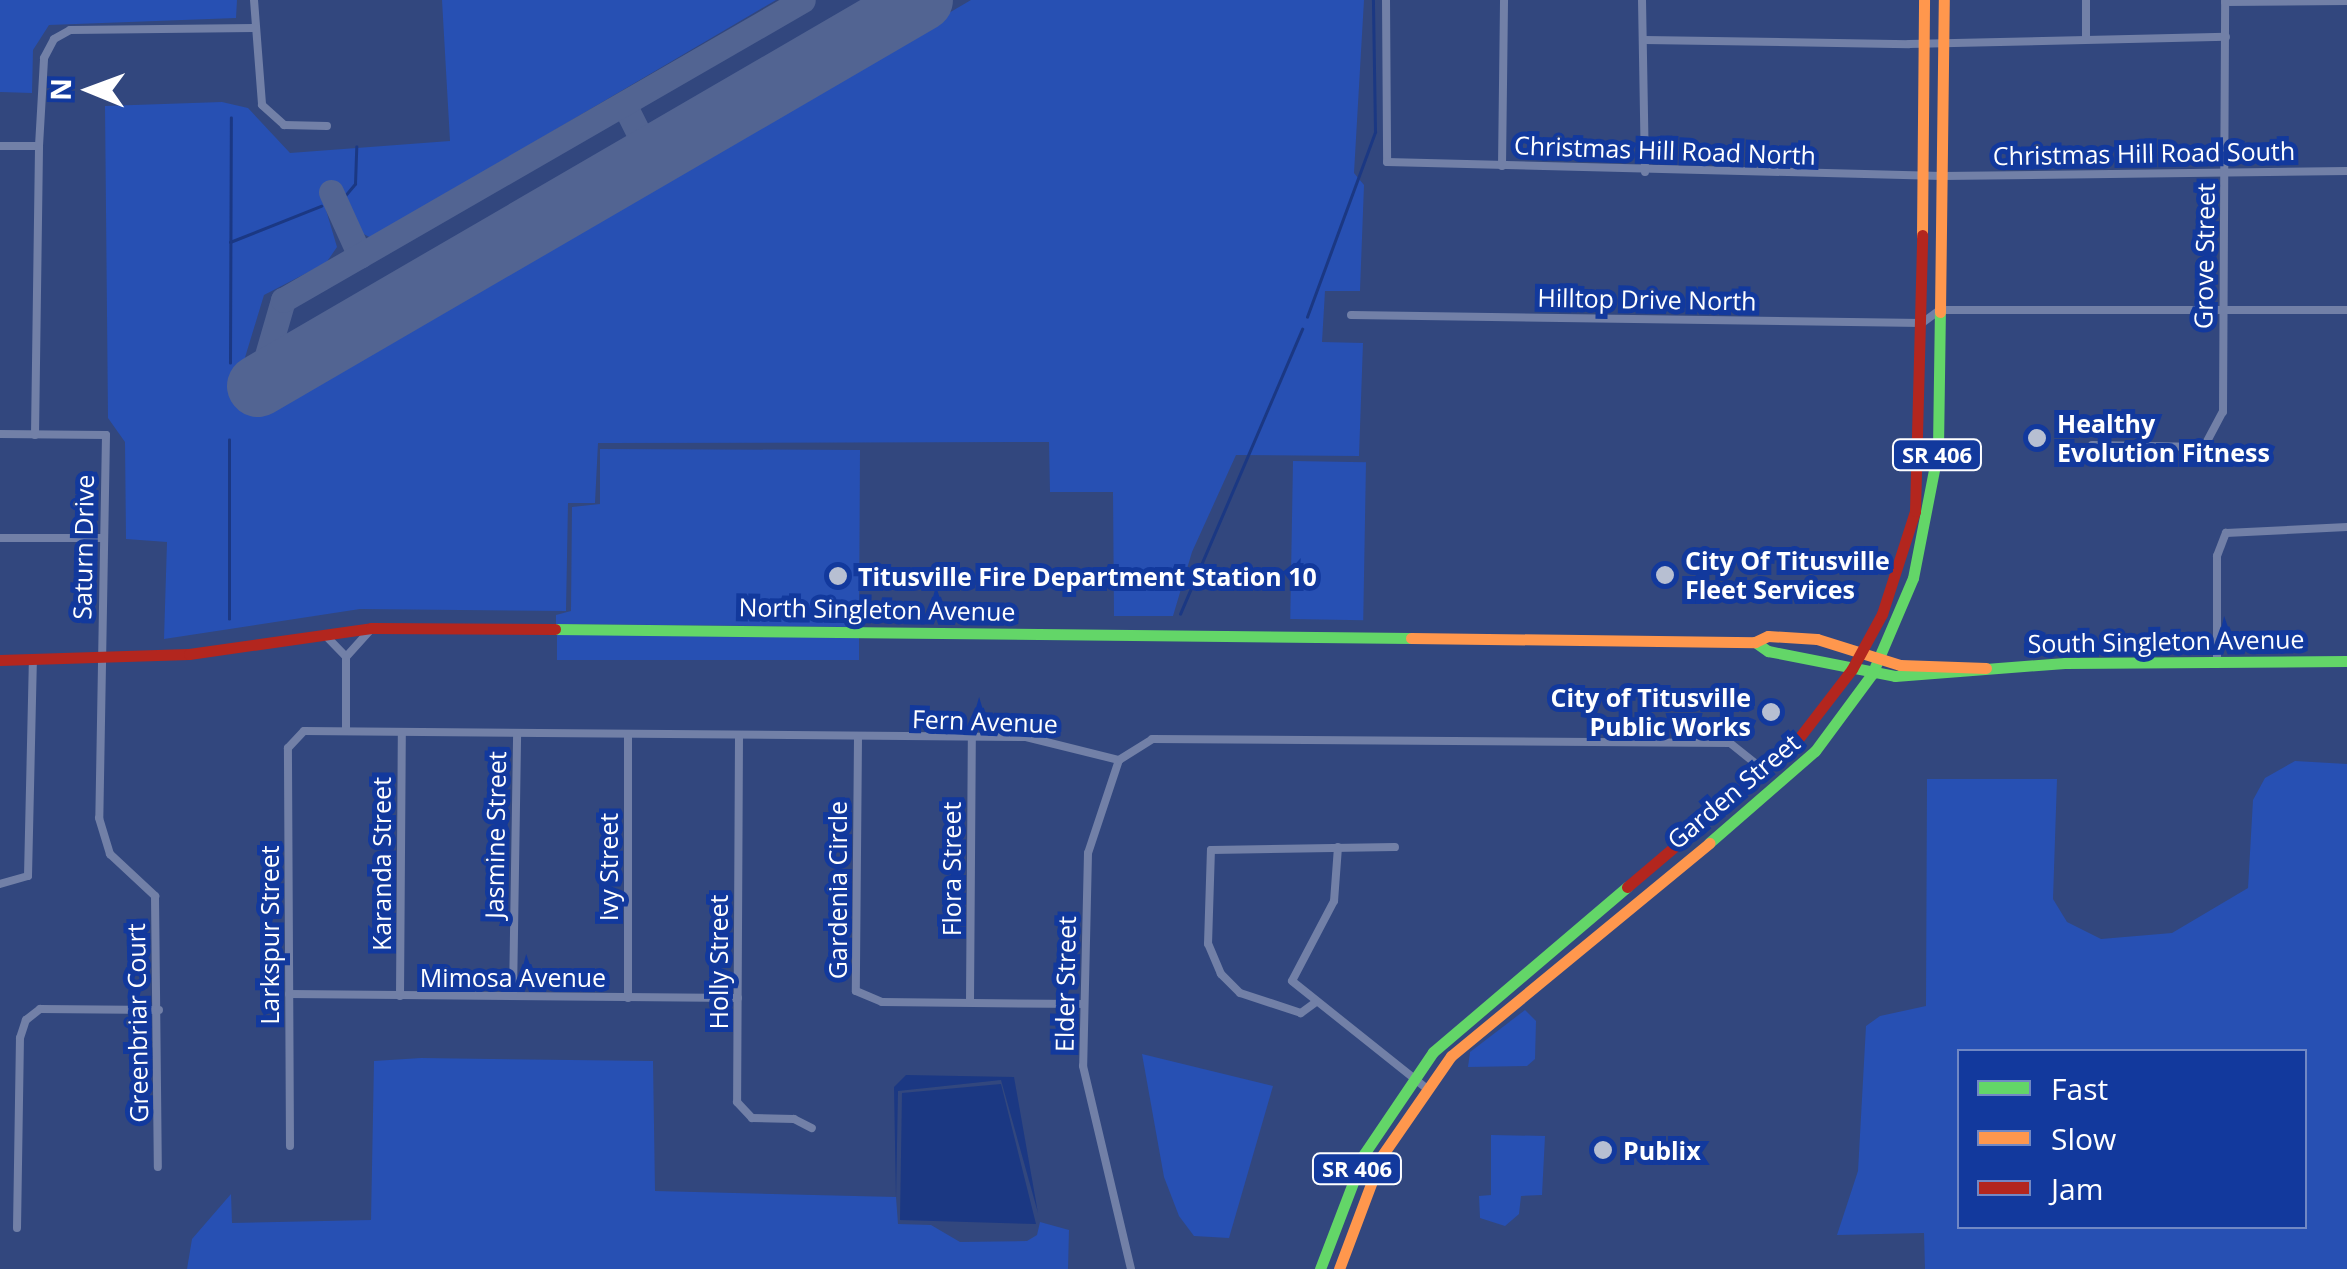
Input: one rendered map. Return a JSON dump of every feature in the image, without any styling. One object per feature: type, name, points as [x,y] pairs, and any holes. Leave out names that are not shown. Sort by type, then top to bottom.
[{"type":"main road","name":"Garden Street","points":[[1320,1269],[1335,1216],[1364,1154],[1414,1078],[1476,1009],[1765,771],[1818,718],[1862,652],[1902,563],[1915,511],[1922,323],[1924,0]]},
{"type":"main road","name":"Garden Street","points":[[1339,1269],[1381,1157],[1426,1088],[1479,1031],[1816,751],[1872,674],[1913,578],[1929,519],[1938,449],[1944,0]]},
{"type":"main road","name":"North Singleton Avenue","points":[[0,660],[101,660],[371,628],[1755,642],[1817,639],[1862,652]]},
{"type":"main road","name":"North Singleton Avenue","points":[[1755,642],[1768,651],[1872,674]]},
{"type":"main road","name":"South Singleton Avenue","points":[[1862,652],[1878,658],[1986,668]]},
{"type":"main road","name":"South Singleton Avenue","points":[[1872,674],[1920,677],[1986,668],[2347,662]]},
{"type":"main road","points":[[1642,896],[1668,850]]},
{"type":"main road","points":[[1607,924],[1629,900],[1631,880]]},
{"type":"street","points":[[254,0],[262,106],[284,125],[327,126]]},
{"type":"street","name":"Christmas Hill Road North","points":[[1386,0],[1386,162],[1645,172],[1942,176]]},
{"type":"street","points":[[1502,166],[1504,0]]},
{"type":"street","points":[[1642,0],[1645,172]]},
{"type":"street","points":[[2086,0],[2086,38]]},
{"type":"street","points":[[2225,1],[2347,1]]},
{"type":"street","name":"Grove Street","points":[[2092,445],[2204,446],[2223,412],[2225,1]]},
{"type":"street","points":[[0,434],[35,435],[39,146],[44,58],[54,38],[70,30],[254,28]]},
{"type":"street","points":[[1645,40],[2226,37]]},
{"type":"street","points":[[0,146],[39,146]]},
{"type":"street","name":"Christmas Hill Road South","points":[[1942,176],[2347,171]]},
{"type":"street","points":[[1922,323],[1940,310],[2347,310]]},
{"type":"street","name":"Hilltop Drive North","points":[[1351,315],[1922,323]]},
{"type":"street","name":"Saturn Drive","points":[[35,435],[106,435],[101,660]]},
{"type":"street","points":[[2217,662],[2217,556],[2226,534],[2347,527]]},
{"type":"street","points":[[0,538],[104,538]]},
{"type":"street","points":[[346,731],[346,657],[371,628]]},
{"type":"street","points":[[323,633],[346,657]]},
{"type":"street","name":"Greenbriar Court","points":[[101,660],[100,830],[110,854],[154,896],[159,1010],[158,1167]]},
{"type":"street","points":[[0,884],[28,876],[33,661]]},
{"type":"street","name":"Fern Avenue","points":[[304,731],[740,738],[1026,737],[1119,760]]},
{"type":"street","name":"Larkspur Street","points":[[290,1146],[288,748],[304,731]]},
{"type":"street","name":"Karanda Street","points":[[400,996],[402,732]]},
{"type":"street","name":"Jasmine Street","points":[[514,996],[517,734]]},
{"type":"street","name":"Ivy Street","points":[[628,735],[628,998]]},
{"type":"street","name":"Holly Street","points":[[740,738],[737,1102],[752,1118],[794,1119],[812,1128]]},
{"type":"street","name":"Gardenia Circle","points":[[858,738],[856,991],[882,1002],[1084,1004]]},
{"type":"street","name":"Flora Street","points":[[970,1001],[972,738]]},
{"type":"street","points":[[1119,760],[1152,739],[1730,743],[1765,771]]},
{"type":"street","name":"Elder Street","points":[[1119,760],[1088,853],[1084,1066],[1131,1269]]},
{"type":"street","points":[[1316,1002],[1301,1014],[1240,993],[1221,974],[1208,944],[1208,856],[1218,846],[1396,847]]},
{"type":"street","points":[[1338,847],[1334,902],[1292,981],[1426,1088]]},
{"type":"street","name":"Mimosa Avenue","points":[[289,994],[738,998]]},
{"type":"street","points":[[17,1228],[20,1038],[26,1020],[40,1009],[159,1010]]},
{"type":"shaded area","points":[[0,0],[237,0],[236,18],[49,25],[33,50],[32,93],[0,92]]},
{"type":"shaded area","points":[[442,0],[776,0],[371,238],[351,227],[337,187],[321,193],[337,247],[326,263],[264,295],[240,374],[261,416],[971,0],[1364,0],[1354,173],[1364,185],[1360,291],[1325,291],[1322,342],[1363,343],[1359,456],[1236,455],[1192,552],[1173,616],[1114,616],[1113,492],[1050,492],[1049,442],[598,443],[595,503],[568,503],[566,611],[360,609],[164,639],[167,542],[126,539],[125,442],[108,418],[105,106],[222,102],[248,108],[290,153],[450,141]]},
{"type":"shaded area","points":[[600,449],[860,450],[859,627],[556,624],[556,615],[571,611],[572,507],[600,504]]},
{"type":"shaded area","points":[[1293,461],[1366,462],[1363,620],[1290,619]]},
{"type":"shaded area","points":[[557,634],[859,634],[859,660],[557,660]]},
{"type":"shaded area","points":[[2295,761],[2347,764],[2347,1269],[1925,1269],[1924,1233],[1837,1235],[1858,1171],[1866,1026],[1880,1016],[1926,1006],[1927,779],[2057,779],[2053,899],[2067,922],[2101,939],[2172,933],[2248,888],[2253,800],[2265,778]]},
{"type":"shaded area","points":[[1525,1010],[1536,1021],[1535,1059],[1527,1066],[1468,1067],[1470,1052]]},
{"type":"shaded area","points":[[1142,1054],[1273,1086],[1229,1238],[1194,1236],[1179,1216],[1164,1177]]},
{"type":"shaded area","points":[[421,1058],[653,1061],[655,1191],[896,1197],[898,1224],[931,1225],[960,1242],[1027,1241],[1037,1235],[1040,1222],[1069,1230],[1068,1269],[187,1269],[192,1239],[231,1194],[232,1223],[371,1220],[374,1061]]},
{"type":"shaded area","points":[[906,1075],[1014,1077],[1038,1213],[1001,1080],[898,1091],[896,1199],[894,1087]]},
{"type":"shaded area","points":[[1001,1084],[1036,1224],[900,1220],[902,1093]]},
{"type":"shaded area","points":[[1491,1135],[1545,1136],[1542,1195],[1521,1196],[1519,1214],[1505,1226],[1480,1218],[1479,1196],[1491,1195]]},
{"type":"waterway","points":[[1307,317],[1375,132],[1373,0]]},
{"type":"waterway","points":[[230,363],[231,118]]},
{"type":"waterway","points":[[344,197],[355,184],[356,147]]},
{"type":"waterway","points":[[230,242],[321,206]]},
{"type":"waterway","points":[[1180,614],[1302,329]]},
{"type":"waterway","points":[[229,440],[229,619]]},
{"type":"taxiway","points":[[258,386],[283,300],[803,0]]},
{"type":"taxiway","points":[[624,104],[651,158]]},
{"type":"taxiway","points":[[331,192],[360,256]]},
{"type":"runway","points":[[258,386],[922,0]]},
{"type":"traffic: fast","points":[[1709,843],[1815,751],[1872,674],[1913,578],[1938,449],[1940,312]]},
{"type":"traffic: fast","points":[[555,629],[1411,638]]},
{"type":"traffic: fast","points":[[1755,642],[1768,651],[1895,676],[2065,663],[2347,661]]},
{"type":"traffic: fast","points":[[1320,1269],[1364,1154],[1433,1052],[1627,887]]},
{"type":"traffic: slow","points":[[1922,235],[1924,0]]},
{"type":"traffic: slow","points":[[1940,312],[1944,0]]},
{"type":"traffic: slow","points":[[1411,638],[1755,642],[1768,636],[1817,639],[1900,665],[1986,668]]},
{"type":"traffic: slow","points":[[1339,1269],[1381,1157],[1451,1056],[1709,843]]},
{"type":"traffic: jam","points":[[1627,887],[1792,747],[1852,669],[1882,614],[1915,511],[1922,235]]},
{"type":"traffic: jam","points":[[0,660],[189,654],[371,628],[555,629]]},
{"type":"place","name":"Healthy Evolution Fitness","points":[[2037,438]]},
{"type":"place","name":"City Of Titusville Fleet Services","points":[[1665,575]]},
{"type":"place","name":"Titusville Fire Department Station 10","points":[[838,576]]},
{"type":"place","name":"City of Titusville Public Works","points":[[1771,712]]},
{"type":"place","name":"Publix","points":[[1603,1150]]}]
